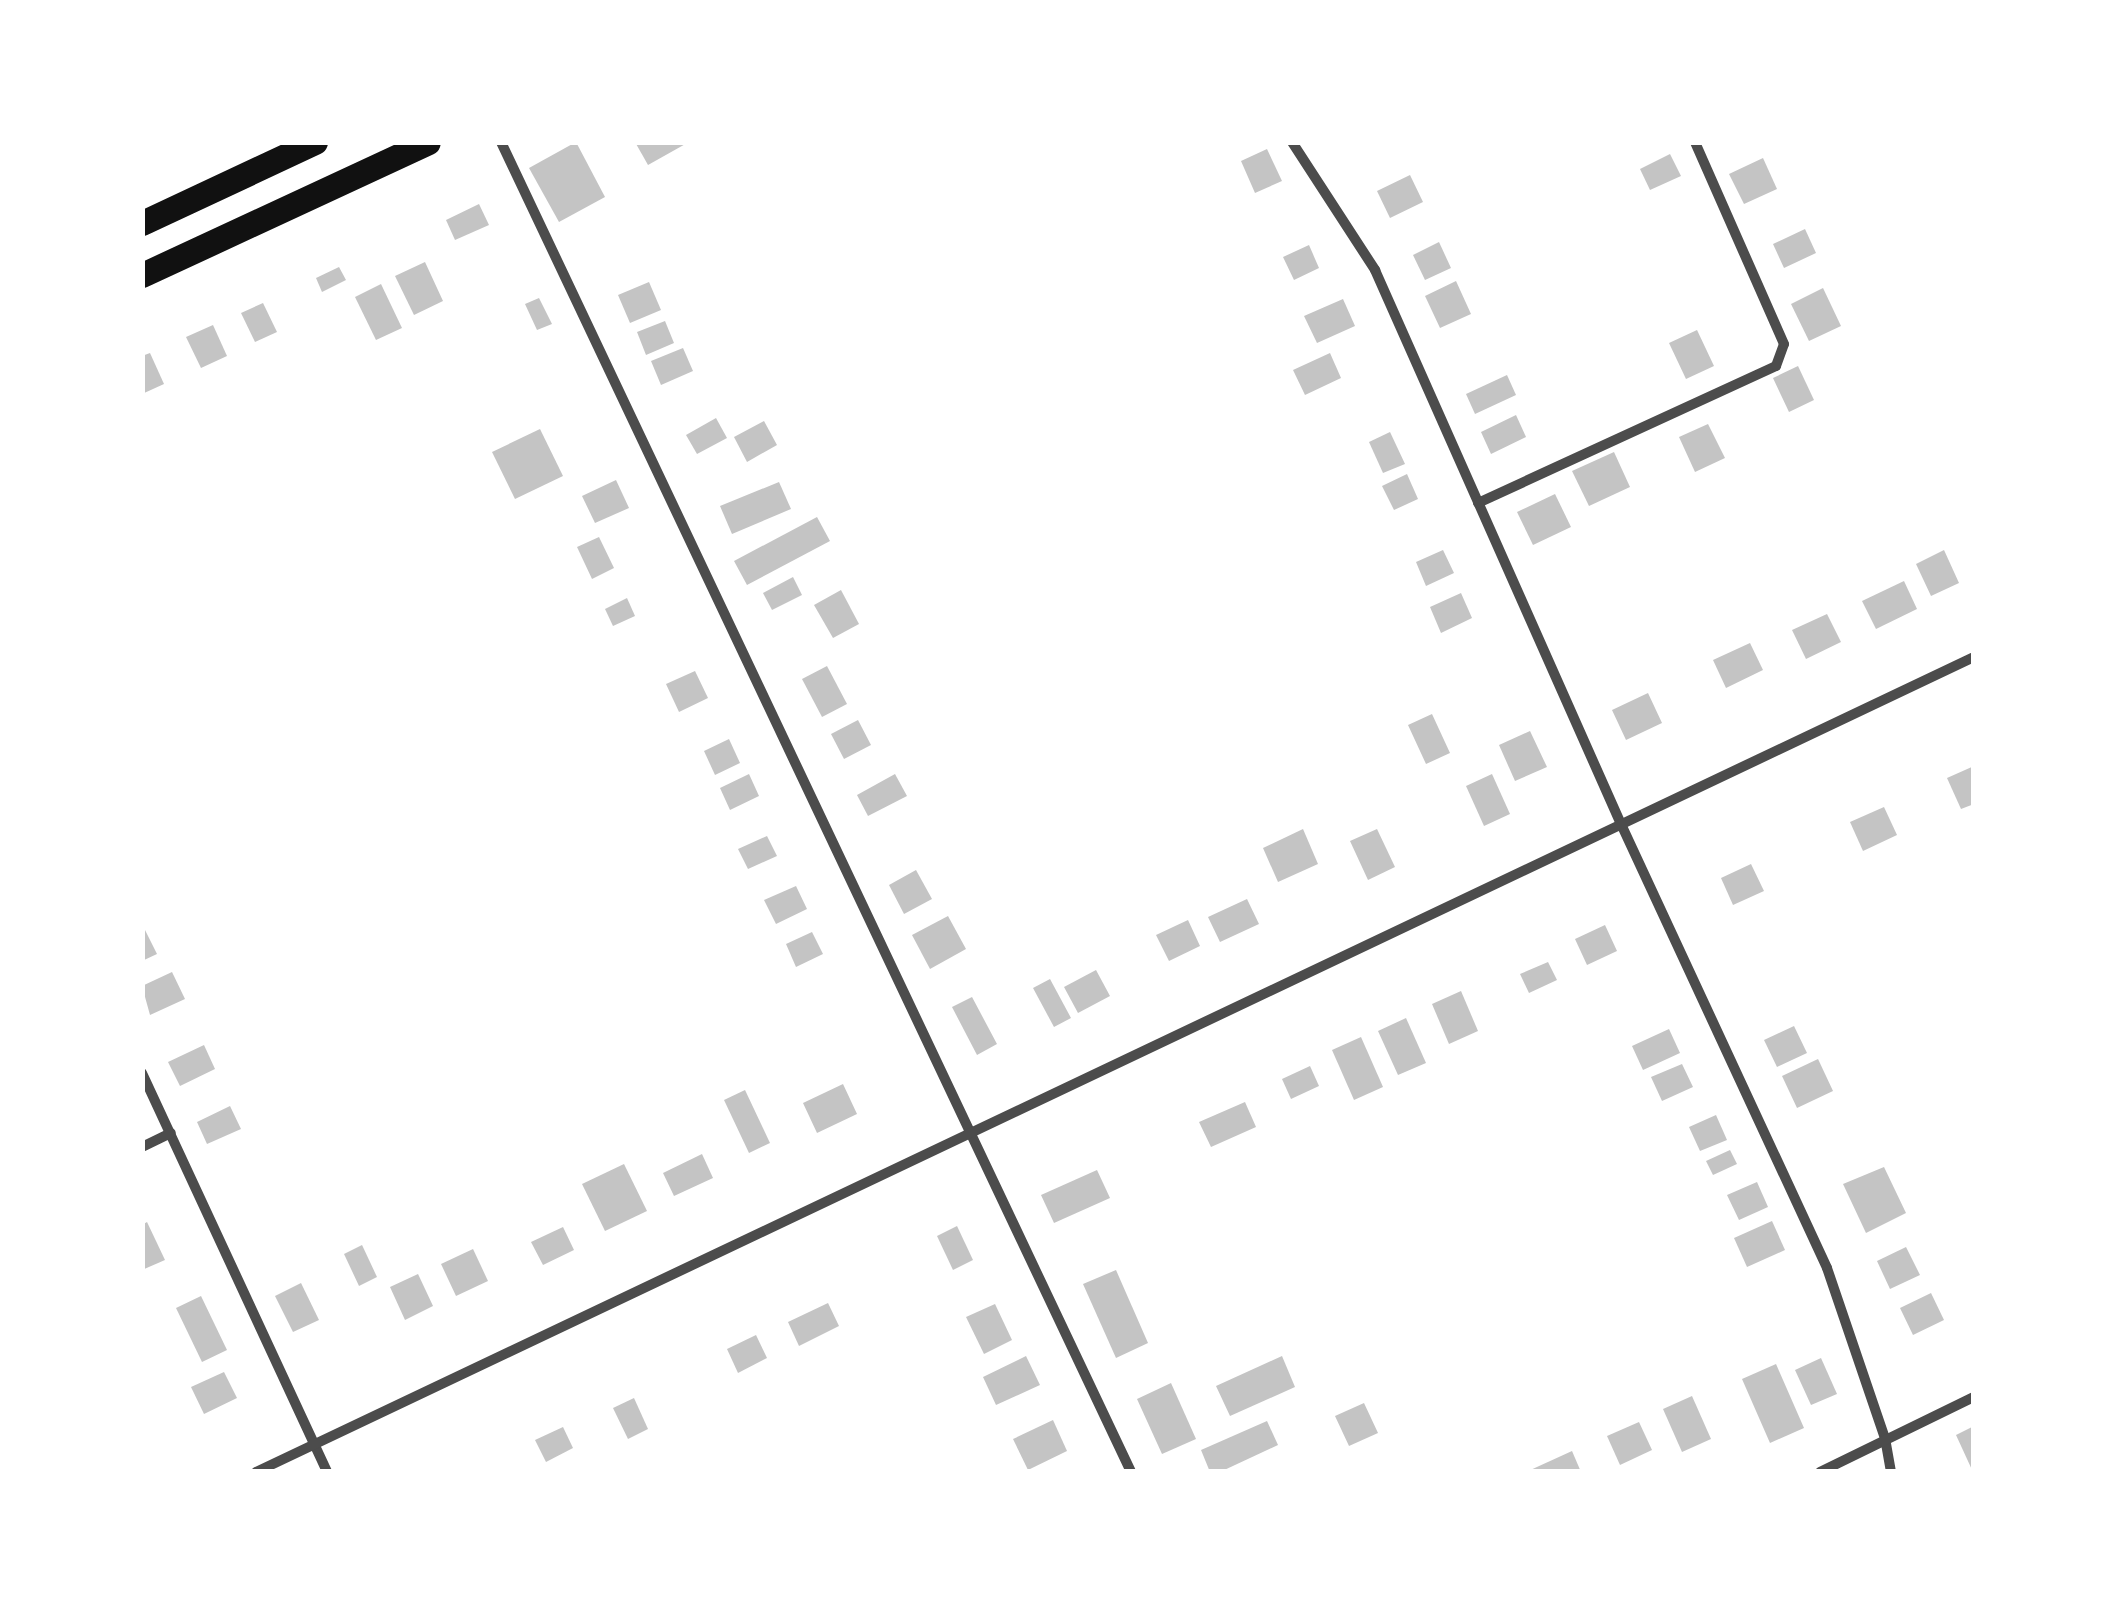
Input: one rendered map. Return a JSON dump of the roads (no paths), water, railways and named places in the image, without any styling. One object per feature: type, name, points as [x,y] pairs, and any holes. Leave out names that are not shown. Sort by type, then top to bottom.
[{"type":"main road","points":[[142,223],[315,142]]},
{"type":"main road","points":[[142,275],[428,142]]},
{"type":"street","points":[[501,142],[1132,1472]]},
{"type":"street","points":[[1292,142],[1374,270],[1621,824],[1828,1268],[1885,1438],[1892,1472]]},
{"type":"street","points":[[1478,502],[1776,366],[1784,344],[1696,142]]},
{"type":"street","points":[[256,1472],[1974,657]]},
{"type":"street","points":[[142,1073],[327,1472]]},
{"type":"street","points":[[142,1147],[170,1133]]},
{"type":"street","points":[[1820,1472],[1974,1397]]}]
